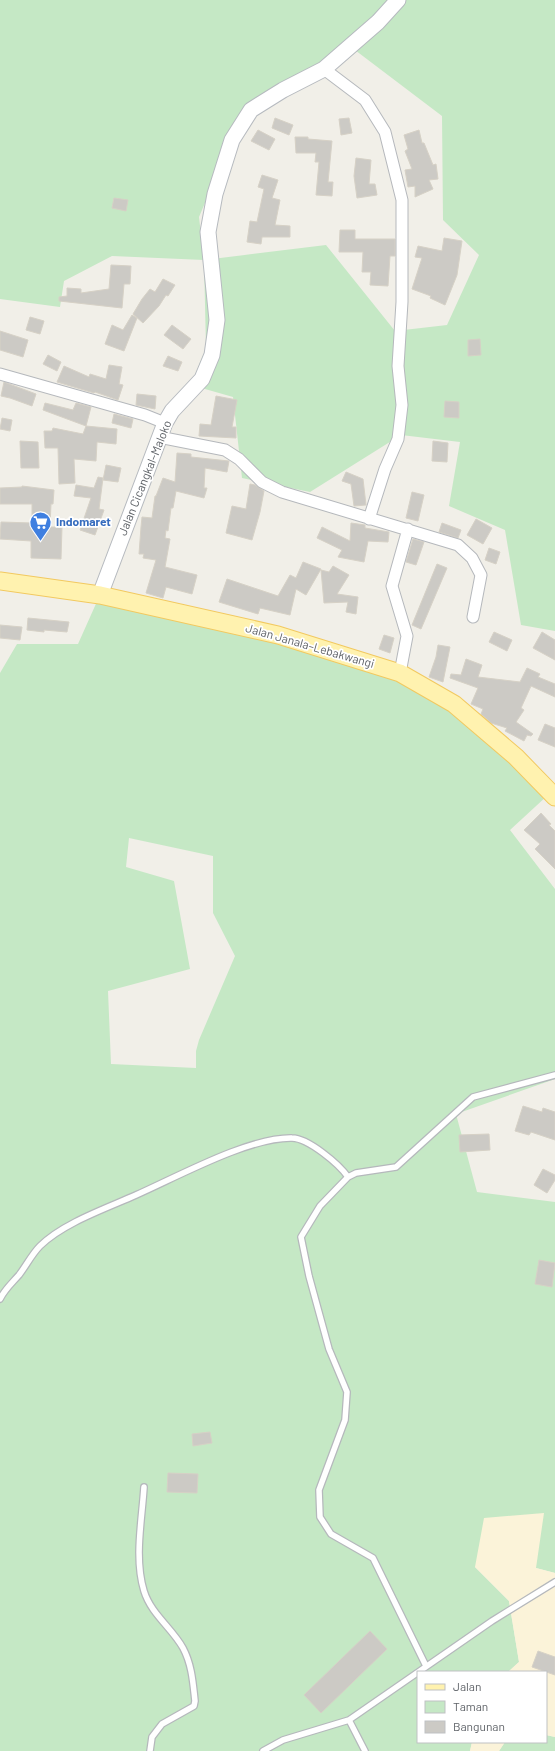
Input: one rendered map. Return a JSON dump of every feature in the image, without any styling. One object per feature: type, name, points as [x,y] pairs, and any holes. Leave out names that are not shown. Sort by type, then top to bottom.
[{"type":"main road","name":"Jalan Janala–Lebakwangi","points":[[0,581],[100,595],[278,634],[400,672],[454,704],[516,757],[555,797]]},
{"type":"street","name":"Jalan Cicangkal–Maloko","points":[[100,595],[165,423],[172,411],[202,379],[212,355],[217,320],[208,232],[214,194],[232,140],[251,110],[283,90],[324,70],[378,22],[398,0]]},
{"type":"street","points":[[324,70],[365,100],[385,132],[402,200],[402,302],[398,366],[402,405],[398,439],[385,470],[369,519]]},
{"type":"street","points":[[0,374],[145,415],[165,423]]},
{"type":"street","points":[[159,437],[225,450],[239,459],[262,482],[282,492],[458,545],[472,558],[480,575],[473,616]]},
{"type":"street","points":[[400,672],[407,636],[392,586],[408,529]]},
{"type":"lane","points":[[426,1666],[373,1558],[331,1534],[320,1518],[319,1490],[345,1420],[348,1392],[329,1349],[309,1276],[301,1237],[320,1206],[348,1177],[356,1173],[396,1166],[473,1097],[555,1075]]},
{"type":"lane","points":[[0,1298],[4,1290],[19,1276],[40,1246],[66,1227],[225,1155],[265,1141],[293,1138],[308,1143],[343,1170],[348,1177]]},
{"type":"lane","points":[[144,1487],[139,1561],[144,1590],[150,1604],[183,1648],[191,1668],[195,1701],[194,1706],[162,1724],[152,1737],[150,1751]]},
{"type":"lane","points":[[419,1671],[492,1621],[555,1582]]},
{"type":"lane","points":[[263,1751],[283,1740],[349,1720],[417,1672]]},
{"type":"lane","points":[[349,1720],[365,1751]]},
{"type":"green space","points":[[0,0],[555,0],[555,631],[521,625],[505,530],[449,506],[460,442],[401,435],[310,492],[242,478],[233,397],[191,385],[206,348],[204,260],[112,256],[64,281],[60,307],[0,299]],"holes":[[[347,44],[442,116],[443,220],[479,255],[447,325],[395,331],[326,245],[204,260],[199,217],[241,118]]]},
{"type":"green space","points":[[99,597],[401,677],[482,732],[548,795],[510,830],[555,889],[555,1079],[456,1114],[477,1192],[555,1202],[555,1573],[536,1568],[475,1567],[509,1601],[519,1662],[509,1671],[417,1671],[417,1743],[472,1743],[470,1751],[0,1751],[0,673],[17,644],[78,644]],"holes":[[[129,838],[213,856],[213,913],[235,956],[199,1040],[196,1051],[196,1068],[111,1064],[108,991],[190,969],[174,881],[126,867]]]},
{"type":"green space","points":[[547,1735],[555,1737],[555,1751],[499,1751],[504,1743],[547,1743]]},
{"type":"sand","points":[[544,1513],[536,1568],[555,1573],[555,1737],[547,1735],[547,1671],[509,1671],[519,1662],[509,1601],[475,1567],[484,1518]]},
{"type":"sand","points":[[472,1743],[504,1743],[499,1751],[470,1751]]},
{"type":"building","points":[[275,118],[293,125],[289,135],[272,128]]},
{"type":"building","points":[[349,118],[352,133],[341,135],[339,119]]},
{"type":"building","points":[[258,130],[275,139],[269,150],[251,141]]},
{"type":"building","points":[[419,130],[422,143],[424,143],[433,165],[436,164],[438,179],[429,180],[433,189],[415,197],[415,186],[408,187],[405,170],[412,169],[405,151],[408,149],[404,135]]},
{"type":"building","points":[[295,137],[308,137],[308,139],[332,141],[328,182],[333,182],[332,196],[316,195],[319,162],[315,162],[316,153],[296,153]]},
{"type":"building","points":[[356,158],[371,160],[369,184],[375,184],[377,195],[357,198],[354,176]]},
{"type":"building","points":[[262,175],[278,180],[272,198],[280,200],[275,225],[290,226],[290,237],[262,237],[261,244],[247,242],[250,221],[257,222],[264,189],[258,187]]},
{"type":"building","points":[[114,198],[128,200],[126,211],[112,208]]},
{"type":"building","points":[[340,230],[355,230],[355,239],[395,239],[395,256],[390,256],[388,286],[370,285],[371,272],[362,272],[363,252],[339,252]]},
{"type":"building","points":[[444,238],[462,241],[457,275],[445,305],[430,298],[431,296],[412,289],[422,258],[415,257],[418,246],[442,251]]},
{"type":"building","points":[[111,265],[131,266],[130,284],[124,284],[122,308],[59,301],[59,297],[67,296],[67,288],[81,289],[81,293],[109,289]]},
{"type":"building","points":[[163,279],[175,285],[168,296],[166,295],[159,306],[143,323],[133,314],[150,289],[155,292]]},
{"type":"building","points":[[132,315],[137,318],[124,351],[105,344],[112,325],[123,330]]},
{"type":"building","points":[[30,317],[44,321],[40,334],[26,330]]},
{"type":"building","points":[[172,325],[191,339],[183,349],[164,335]]},
{"type":"building","points":[[0,331],[28,340],[23,357],[0,350]]},
{"type":"building","points":[[480,339],[481,355],[468,356],[468,340]]},
{"type":"building","points":[[48,355],[61,362],[57,371],[43,364]]},
{"type":"building","points":[[168,356],[182,362],[178,371],[163,366]]},
{"type":"building","points":[[109,365],[122,367],[119,384],[123,385],[118,400],[57,382],[64,366],[89,377],[90,374],[106,379]]},
{"type":"building","points":[[4,382],[36,394],[32,406],[1,396]]},
{"type":"building","points":[[137,394],[156,396],[155,409],[136,405]]},
{"type":"building","points":[[216,396],[237,400],[232,427],[236,427],[236,438],[199,436],[200,424],[211,425]]},
{"type":"building","points":[[445,401],[459,402],[459,418],[444,417]]},
{"type":"building","points":[[45,403],[73,410],[76,403],[91,407],[86,426],[43,410]]},
{"type":"building","points":[[114,414],[133,419],[131,428],[112,423]]},
{"type":"building","points":[[2,418],[12,420],[10,431],[0,429]]},
{"type":"building","points":[[86,426],[117,429],[116,444],[97,442],[96,461],[74,459],[75,483],[59,484],[58,448],[45,448],[44,431],[52,431],[53,428],[83,434]]},
{"type":"building","points":[[20,441],[38,442],[39,468],[21,468]]},
{"type":"building","points":[[433,441],[448,443],[447,462],[432,461]]},
{"type":"building","points":[[177,453],[191,454],[191,457],[229,461],[227,472],[205,468],[204,488],[207,488],[204,498],[176,491],[173,508],[171,508],[168,531],[166,530],[165,538],[170,539],[165,567],[197,575],[192,594],[166,587],[163,598],[146,593],[156,560],[143,558],[144,554],[139,554],[141,527],[142,517],[152,518],[155,496],[163,478],[175,482]]},
{"type":"building","points":[[106,465],[121,468],[118,482],[103,480]]},
{"type":"building","points":[[346,472],[363,479],[366,505],[354,506],[351,484],[342,481]]},
{"type":"building","points":[[98,477],[103,478],[99,509],[104,510],[95,535],[80,530],[91,498],[74,496],[76,485],[94,488]]},
{"type":"building","points":[[250,484],[255,485],[264,491],[252,540],[226,533],[232,506],[246,509]]},
{"type":"building","points":[[22,486],[54,490],[53,504],[51,504],[50,527],[62,527],[61,559],[31,558],[31,541],[0,539],[1,522],[32,523],[32,504],[0,504],[0,488]]},
{"type":"building","points":[[412,492],[424,495],[418,521],[406,518]]},
{"type":"building","points":[[476,519],[492,528],[483,544],[467,535]]},
{"type":"building","points":[[351,523],[365,525],[365,528],[389,532],[388,542],[368,541],[364,562],[338,557],[342,550],[317,538],[322,527],[350,541]]},
{"type":"building","points":[[442,523],[461,530],[458,538],[439,532]]},
{"type":"building","points":[[413,539],[424,542],[416,565],[406,562]]},
{"type":"building","points":[[489,548],[500,552],[496,564],[485,560]]},
{"type":"building","points":[[303,562],[321,569],[306,595],[296,589],[290,615],[260,608],[258,614],[219,602],[227,579],[278,596],[290,575],[296,578]]},
{"type":"building","points":[[437,564],[447,568],[421,629],[412,625]]},
{"type":"building","points":[[333,566],[349,575],[337,594],[358,597],[356,614],[346,612],[348,602],[324,603],[321,570],[329,572]]},
{"type":"building","points":[[28,618],[69,622],[67,632],[27,630]]},
{"type":"building","points":[[0,625],[22,627],[20,640],[0,638]]},
{"type":"building","points":[[494,632],[512,640],[507,651],[489,642]]},
{"type":"building","points":[[542,632],[555,640],[555,660],[533,648]]},
{"type":"building","points":[[384,635],[394,638],[390,653],[379,649]]},
{"type":"building","points":[[438,645],[450,647],[443,682],[429,677],[436,657]]},
{"type":"building","points":[[466,659],[482,665],[478,677],[520,682],[527,668],[540,674],[538,677],[555,684],[555,697],[531,686],[521,708],[524,710],[516,722],[533,734],[531,736],[527,735],[524,741],[505,731],[507,728],[491,723],[481,714],[483,709],[471,704],[478,688],[450,678],[451,674],[461,675]]},
{"type":"building","points":[[545,724],[555,728],[555,747],[538,740]]},
{"type":"building","points":[[541,813],[555,831],[555,869],[535,849],[540,844],[524,830]]},
{"type":"building","points":[[523,1106],[542,1112],[543,1108],[555,1112],[555,1140],[531,1132],[529,1135],[515,1131]]},
{"type":"building","points":[[489,1134],[490,1150],[460,1152],[459,1135]]},
{"type":"building","points":[[543,1169],[555,1175],[555,1180],[547,1193],[534,1185]]},
{"type":"building","points":[[539,1260],[555,1263],[552,1287],[535,1284]]},
{"type":"building","points":[[210,1432],[212,1443],[193,1446],[192,1434]]},
{"type":"building","points":[[168,1473],[198,1474],[197,1493],[167,1492]]},
{"type":"building","points":[[370,1631],[387,1649],[321,1713],[304,1695]]},
{"type":"building","points":[[538,1651],[555,1657],[555,1675],[532,1667]]},
{"type":"place","name":"Indomaret","points":[[40,542]]}]
